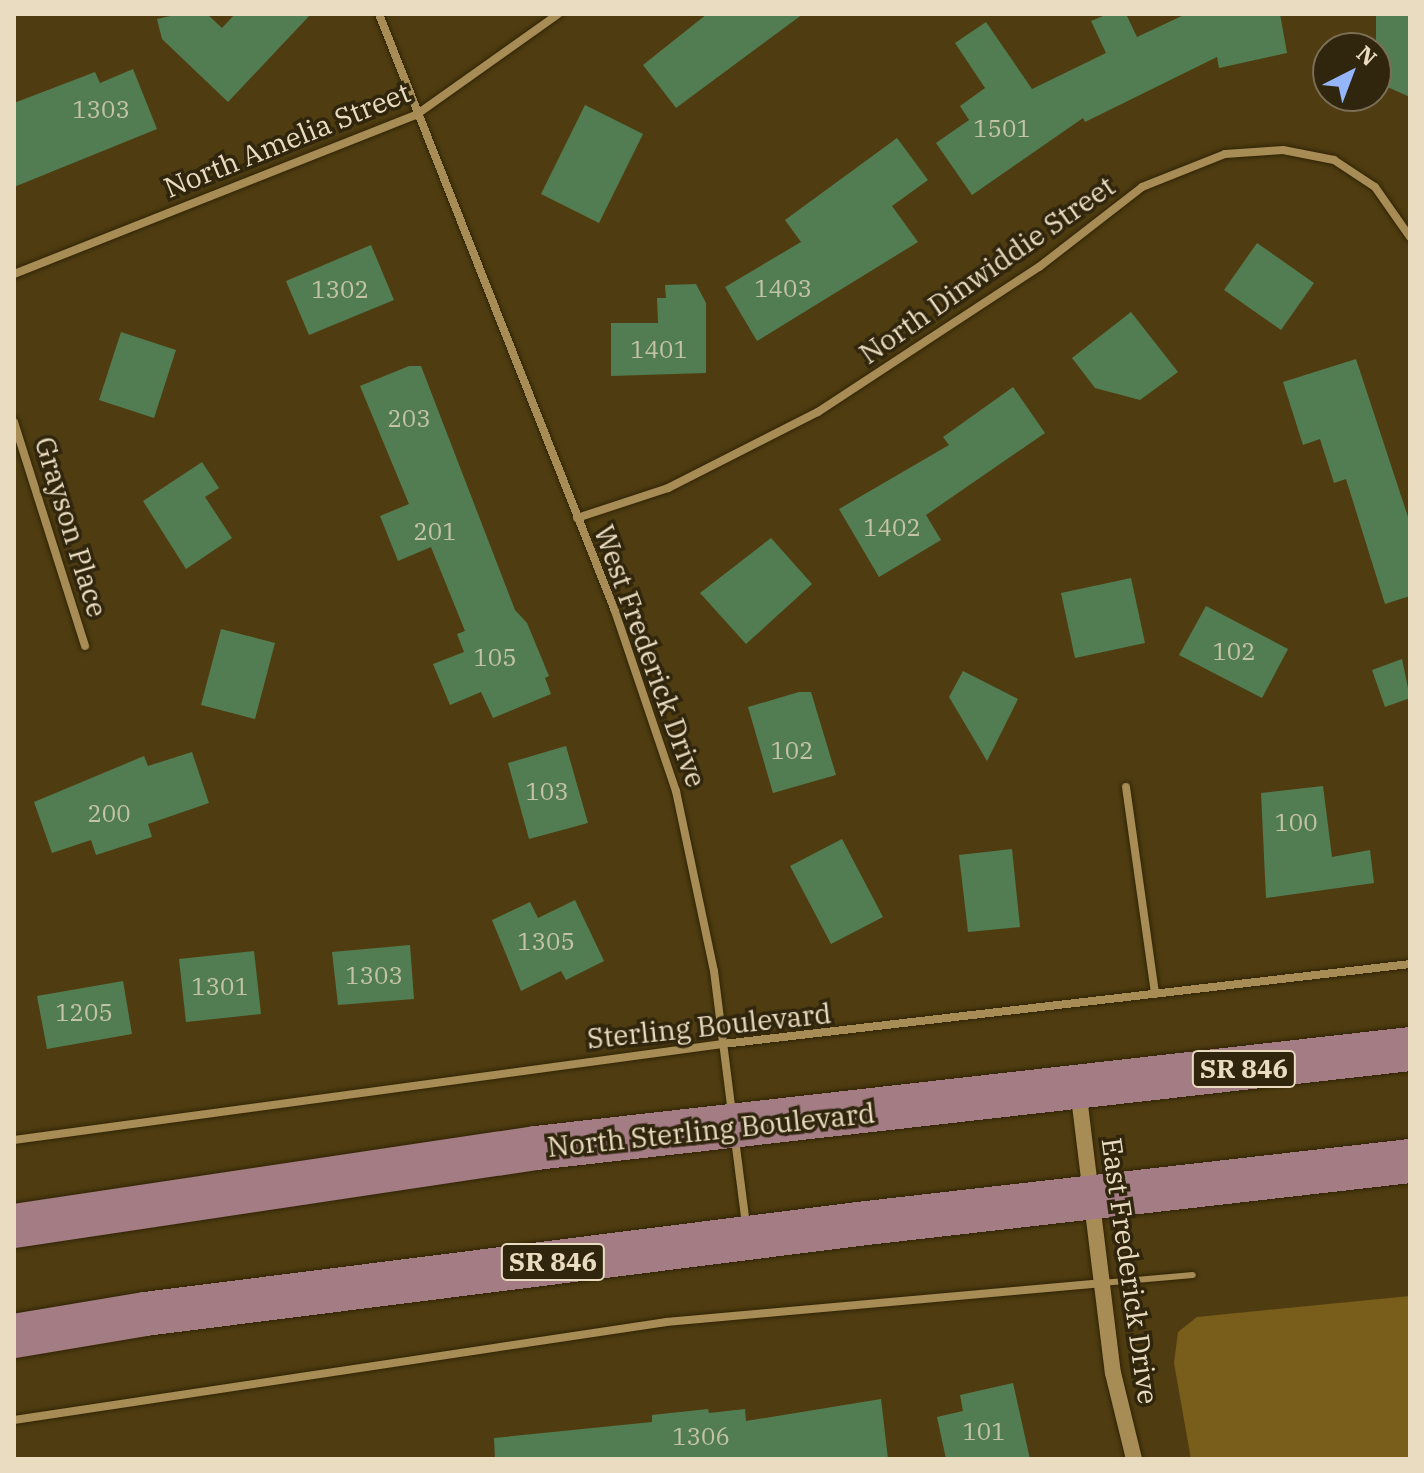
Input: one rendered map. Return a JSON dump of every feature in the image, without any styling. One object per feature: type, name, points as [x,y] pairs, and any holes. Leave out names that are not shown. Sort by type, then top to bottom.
[{"type":"main road","name":"North Sterling Boulevard","points":[[14,1226],[322,1176],[1410,1049]]},
{"type":"main road","name":"SR 846","points":[[14,1336],[145,1314],[747,1238],[1410,1161]]},
{"type":"street","name":"West Frederick Drive","points":[[379,14],[416,115],[577,518],[676,791],[704,915],[747,1238]]},
{"type":"street","name":"North Amelia Street","points":[[14,274],[416,115],[558,14]]},
{"type":"street","name":"North Dinwiddie Street","points":[[577,518],[668,488],[818,412],[1039,267],[1142,187],[1225,154],[1283,150],[1334,160],[1375,187],[1410,237]]},
{"type":"street","name":"Grayson Place","points":[[14,422],[85,646]]},
{"type":"street","points":[[1126,787],[1155,994]]},
{"type":"street","name":"Sterling Boulevard","points":[[14,1140],[723,1044],[1410,964]]},
{"type":"street","name":"East Frederick Drive","points":[[1078,1089],[1113,1373],[1134,1459]]},
{"type":"street","points":[[14,1420],[667,1322],[1102,1283]]},
{"type":"lane","points":[[1102,1283],[1193,1275]]},
{"type":"shaded area","points":[[1410,1296],[1410,1459],[1191,1459],[1174,1363],[1178,1332],[1197,1317]]},
{"type":"building","points":[[179,14],[207,14],[222,28],[235,14],[311,14],[228,102],[162,39],[157,19]]},
{"type":"building","points":[[707,14],[803,14],[676,108],[643,65]]},
{"type":"building","points":[[1108,14],[1126,14],[1137,37],[1186,14],[1280,14],[1287,53],[1219,68],[1217,57],[1085,122],[1083,118],[972,195],[936,143],[969,120],[960,106],[985,88],[955,43],[986,22],[1032,89],[1106,53],[1091,21]]},
{"type":"building","points":[[1376,14],[1410,14],[1410,97],[1392,89],[1392,32],[1376,32]]},
{"type":"building","points":[[133,69],[157,129],[14,187],[14,103],[95,72],[100,83]]},
{"type":"building","points":[[585,105],[643,134],[599,223],[541,194]]},
{"type":"building","points":[[897,138],[928,180],[892,206],[918,242],[757,341],[725,287],[801,242],[785,220]]},
{"type":"building","points":[[1257,243],[1314,283],[1281,330],[1224,290]]},
{"type":"building","points":[[371,245],[394,300],[309,335],[286,281]]},
{"type":"building","points":[[696,284],[706,303],[706,373],[611,376],[611,323],[658,323],[657,298],[666,298],[665,285]]},
{"type":"building","points":[[1131,312],[1178,372],[1140,400],[1095,388],[1072,358]]},
{"type":"building","points":[[121,332],[176,350],[154,418],[99,400]]},
{"type":"building","points":[[1356,359],[1410,523],[1410,596],[1385,604],[1346,479],[1334,483],[1320,439],[1303,445],[1283,382]]},
{"type":"building","points":[[409,366],[421,366],[515,610],[527,623],[549,676],[545,678],[551,694],[493,718],[481,692],[450,705],[433,664],[464,652],[457,634],[465,631],[431,547],[398,561],[380,516],[409,504],[360,386]]},
{"type":"building","points":[[1013,387],[1045,433],[926,515],[941,540],[879,577],[839,509],[949,445],[943,437]]},
{"type":"building","points":[[202,462],[219,488],[205,497],[232,538],[186,569],[143,501]]},
{"type":"building","points":[[771,538],[812,584],[746,644],[700,593]]},
{"type":"building","points":[[1131,578],[1145,643],[1075,658],[1061,593]]},
{"type":"building","points":[[1206,606],[1288,649],[1262,698],[1179,655]]},
{"type":"building","points":[[221,629],[275,643],[255,719],[201,705]]},
{"type":"building","points":[[1402,659],[1410,698],[1385,707],[1372,670]]},
{"type":"building","points":[[963,671],[1018,699],[987,761],[949,697]]},
{"type":"building","points":[[799,692],[811,692],[836,775],[773,793],[748,707]]},
{"type":"building","points":[[566,746],[588,823],[529,839],[508,763]]},
{"type":"building","points":[[192,752],[209,803],[148,824],[152,837],[96,855],[91,840],[52,853],[34,802],[144,756],[148,766]]},
{"type":"building","points":[[1323,786],[1332,857],[1370,850],[1374,883],[1266,898],[1261,793]]},
{"type":"building","points":[[842,839],[883,917],[831,944],[790,866]]},
{"type":"building","points":[[1012,849],[1020,927],[968,932],[959,855]]},
{"type":"building","points":[[575,900],[604,961],[566,980],[561,971],[521,991],[492,920],[530,902],[538,918]]},
{"type":"building","points":[[410,945],[414,999],[338,1005],[332,952]]},
{"type":"building","points":[[254,951],[261,1014],[186,1022],[179,959]]},
{"type":"building","points":[[123,981],[132,1034],[47,1049],[37,996]]},
{"type":"building","points":[[1013,1383],[1030,1459],[946,1459],[937,1417],[963,1411],[960,1395]]},
{"type":"building","points":[[881,1399],[888,1459],[495,1459],[494,1438],[652,1422],[652,1415],[708,1409],[709,1413],[745,1409],[746,1421]]}]
